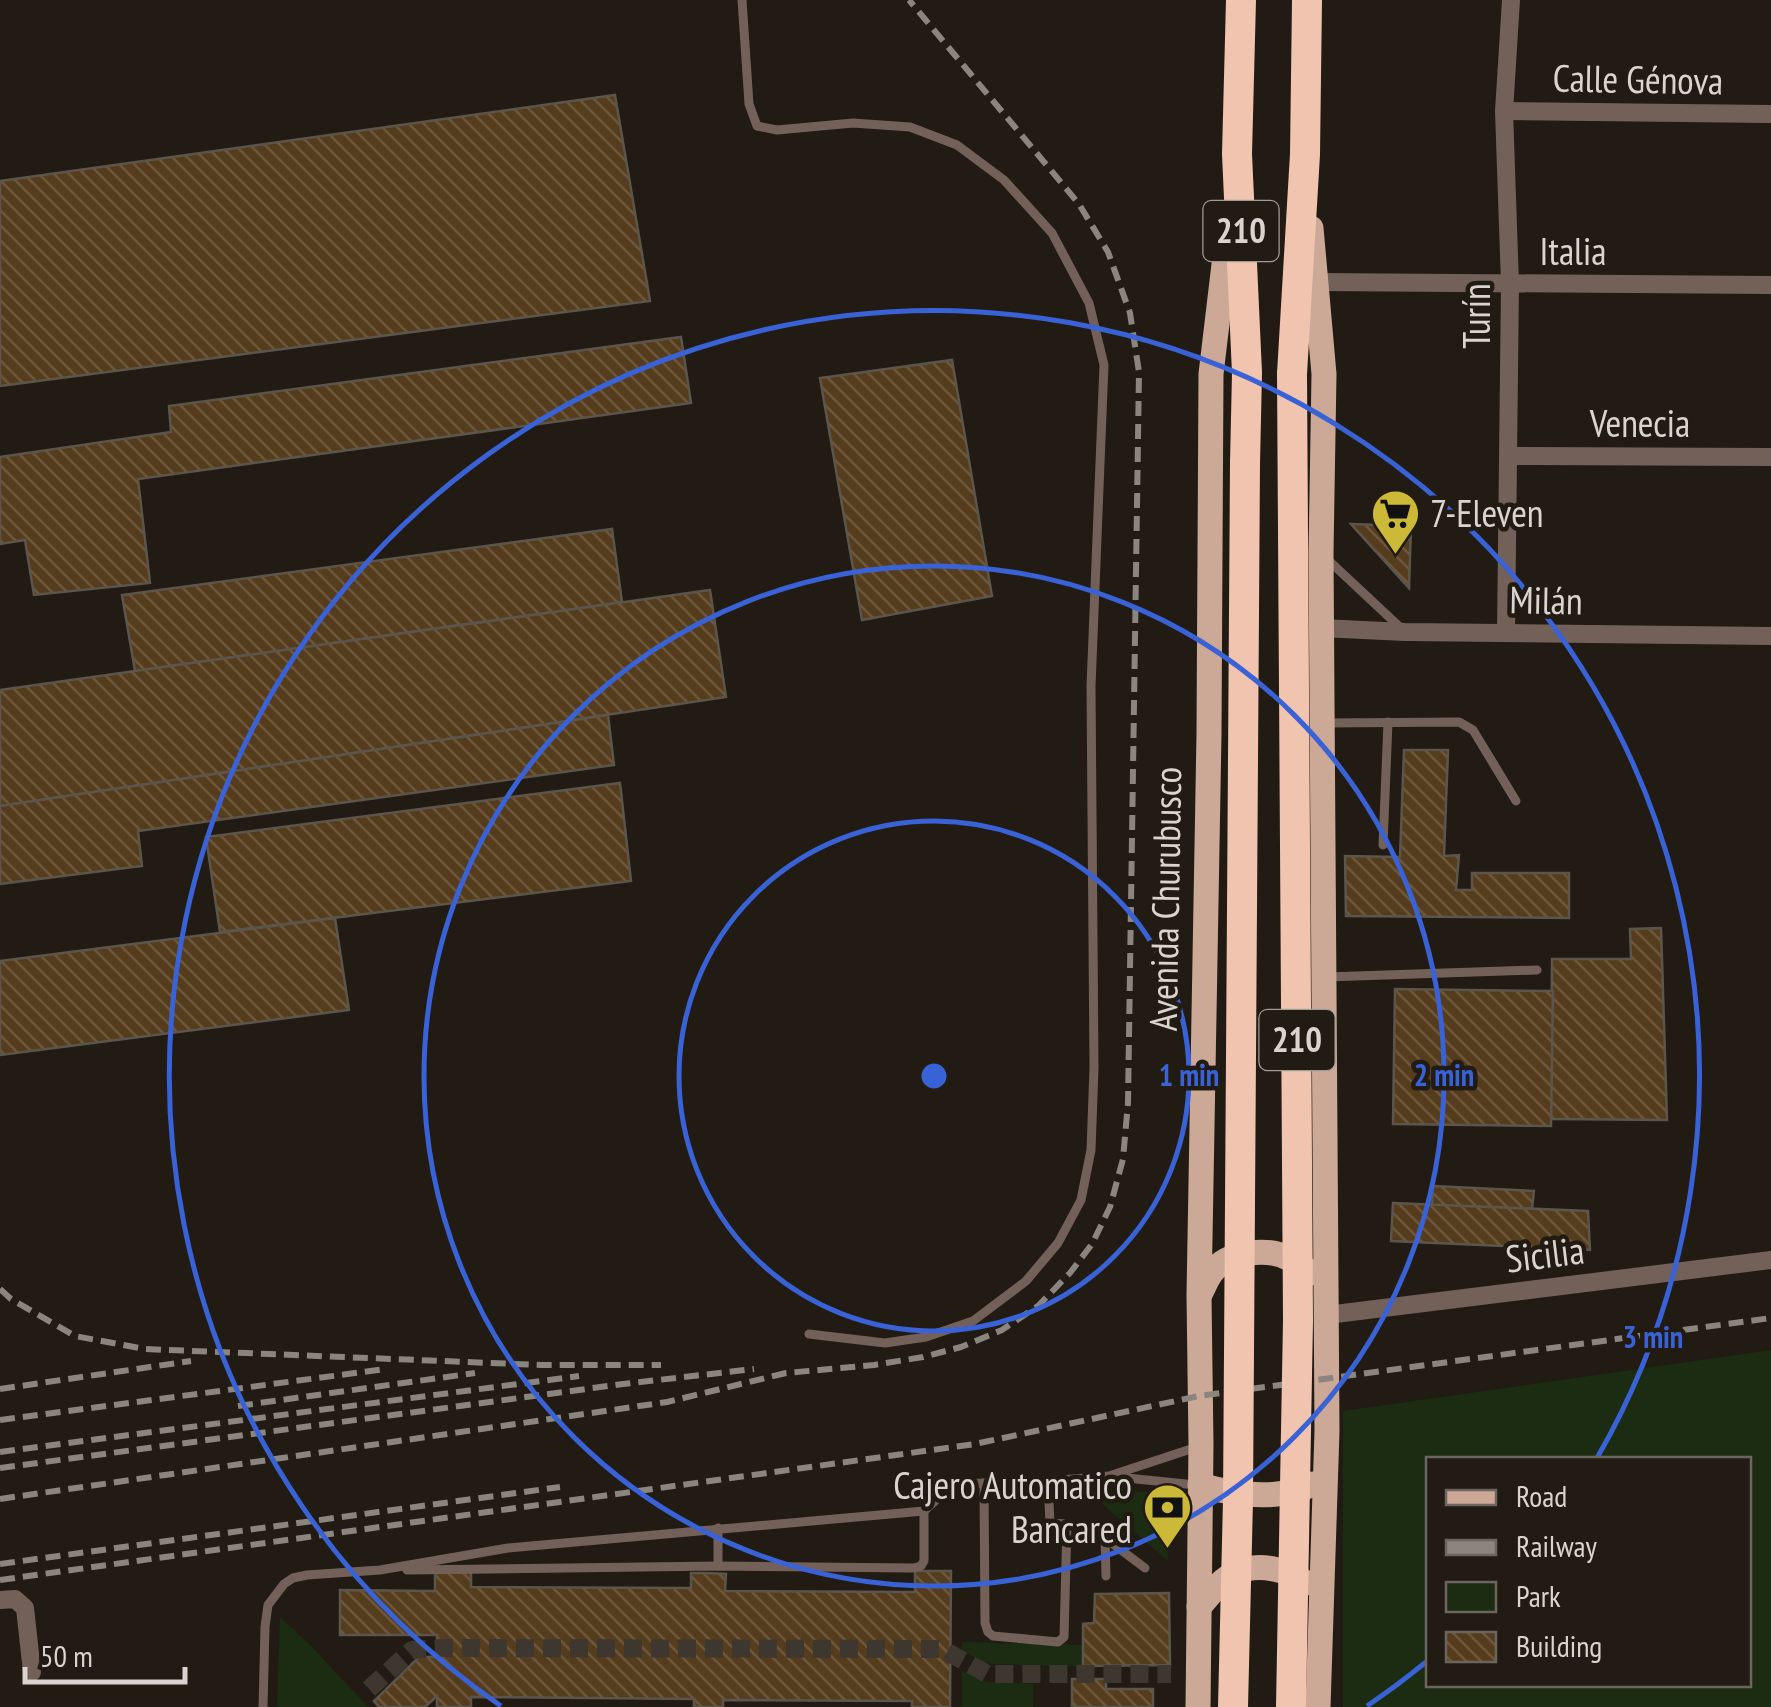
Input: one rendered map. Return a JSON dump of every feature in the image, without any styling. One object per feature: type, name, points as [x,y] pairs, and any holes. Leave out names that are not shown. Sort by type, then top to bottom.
[{"type":"highway","name":"Avenida Churubusco","points":[[1233,1707],[1247,373],[1237,154],[1241,0]]},
{"type":"highway","name":"210","points":[[1291,1707],[1298,1320],[1292,374],[1305,154],[1308,0]]},
{"type":"main road","name":"Avenida Churubusco","points":[[1198,1707],[1210,374],[1237,154]]},
{"type":"main road","points":[[1305,154],[1324,374],[1321,628],[1327,1304],[1318,1707]]},
{"type":"main road","points":[[1199,1295],[1212,1272],[1225,1261],[1268,1252],[1289,1258],[1312,1274],[1327,1304]]},
{"type":"main road","points":[[1200,1485],[1244,1494],[1269,1494],[1308,1487],[1325,1476]]},
{"type":"main road","points":[[1199,1608],[1218,1585],[1236,1572],[1262,1568],[1290,1572],[1308,1584],[1321,1602]]},
{"type":"street","name":"Turín","points":[[1506,633],[1510,284],[1504,111],[1511,0]]},
{"type":"street","name":"Calle Génova","points":[[1504,111],[1771,114]]},
{"type":"street","name":"Italia","points":[[1316,282],[1771,285]]},
{"type":"street","name":"Venecia","points":[[1510,456],[1771,457]]},
{"type":"street","name":"Milán","points":[[1321,628],[1771,636]]},
{"type":"street","name":"Sicilia","points":[[1327,1304],[1771,1260]]},
{"type":"street","points":[[0,1600],[15,1599],[25,1608],[32,1672]]},
{"type":"lane","points":[[742,0],[748,104],[757,126],[777,130],[852,123],[910,127],[957,146],[1004,180],[1052,234],[1089,302],[1104,365],[1091,686],[1094,1068],[1091,1150],[1081,1200],[1058,1243],[1026,1282],[972,1321],[926,1337],[885,1343],[809,1334]]},
{"type":"lane","points":[[1321,553],[1405,632]]},
{"type":"lane","points":[[1383,845],[1388,722]]},
{"type":"lane","points":[[1322,723],[1459,722],[1473,730],[1516,801]]},
{"type":"lane","points":[[1323,977],[1536,970]]},
{"type":"lane","points":[[1109,1476],[1201,1445]]},
{"type":"lane","points":[[263,1707],[268,1605],[293,1578],[380,1570],[508,1548],[924,1511],[954,1484],[1109,1476],[1200,1485]]},
{"type":"lane","points":[[1048,1481],[1050,1523],[1095,1532],[1145,1568]]},
{"type":"lane","points":[[984,1483],[985,1622],[993,1636],[1058,1642],[1064,1637],[1067,1524]]},
{"type":"lane","points":[[380,1570],[904,1568],[921,1566],[924,1511]]},
{"type":"lane","points":[[718,1528],[718,1566]]},
{"type":"lane","points":[[1105,1538],[1106,1576]]},
{"type":"green space","points":[[1771,1350],[1771,1707],[1343,1707],[1343,1411]]},
{"type":"green space","points":[[1063,1490],[1166,1492],[1168,1561],[1099,1501],[1063,1501]]},
{"type":"green space","points":[[280,1617],[310,1645],[368,1707],[277,1707]]},
{"type":"green space","points":[[962,1642],[1083,1645],[1083,1666],[985,1664],[962,1649]]},
{"type":"green space","points":[[962,1671],[986,1682],[1033,1684],[1033,1707],[962,1707]]},
{"type":"building","points":[[615,95],[650,301],[0,386],[0,181]]},
{"type":"building","points":[[681,337],[691,403],[138,479],[150,583],[34,595],[25,540],[0,544],[0,457],[171,432],[169,406]]},
{"type":"building","points":[[952,360],[992,596],[862,620],[820,378]]},
{"type":"building","name":"7-Eleven","points":[[1351,524],[1411,526],[1409,588]]},
{"type":"building","points":[[612,529],[622,602],[135,671],[122,595]]},
{"type":"building","points":[[710,590],[726,697],[0,806],[0,690]]},
{"type":"building","points":[[608,715],[614,765],[138,831],[142,866],[0,884],[0,806]]},
{"type":"building","points":[[1404,750],[1448,750],[1444,856],[1459,855],[1456,890],[1472,890],[1472,873],[1569,873],[1569,918],[1346,916],[1345,856],[1400,857]]},
{"type":"building","points":[[620,783],[631,881],[220,932],[206,837]]},
{"type":"building","points":[[335,918],[349,1010],[0,1055],[0,961]]},
{"type":"building","points":[[1661,928],[1667,1120],[1551,1119],[1552,959],[1631,959],[1630,929]]},
{"type":"building","points":[[1395,989],[1553,991],[1551,1126],[1393,1124]]},
{"type":"building","points":[[1433,1186],[1534,1191],[1532,1209],[1432,1205]]},
{"type":"building","points":[[1393,1203],[1588,1211],[1590,1250],[1391,1241]]},
{"type":"building","points":[[435,1570],[471,1571],[471,1587],[691,1588],[691,1573],[706,1573],[726,1574],[725,1591],[915,1592],[915,1571],[951,1571],[950,1707],[912,1707],[912,1701],[723,1700],[723,1707],[694,1707],[694,1699],[471,1697],[471,1707],[437,1707],[437,1696],[425,1707],[379,1707],[374,1701],[419,1657],[437,1657],[437,1635],[340,1635],[340,1590],[435,1591]]},
{"type":"building","points":[[1169,1593],[1170,1665],[1083,1666],[1083,1624],[1094,1623],[1095,1594]]},
{"type":"building","points":[[1072,1679],[1106,1679],[1106,1689],[1153,1689],[1153,1707],[1072,1707]]},
{"type":"tunnel","points":[[369,1689],[412,1650],[442,1648],[942,1649],[987,1674],[1171,1674]]},
{"type":"railway","points":[[0,1499],[667,1402],[786,1373],[923,1357],[1002,1330],[1038,1306],[1092,1244],[1110,1207],[1123,1159],[1128,1103],[1139,372],[1130,313],[1108,252],[1079,204],[909,0]]},
{"type":"railway","points":[[0,1289],[75,1336],[145,1349],[541,1365],[661,1365]]},
{"type":"railway","points":[[0,1580],[975,1444],[1199,1396],[1771,1318]]},
{"type":"railway","points":[[0,1389],[191,1361]]},
{"type":"railway","points":[[0,1420],[386,1369]]},
{"type":"railway","points":[[0,1468],[754,1369]]},
{"type":"railway","points":[[238,1406],[475,1373]]},
{"type":"railway","points":[[0,1452],[579,1376]]},
{"type":"railway","points":[[0,1564],[560,1487]]},
{"type":"place","name":"7-Eleven","points":[[1395,556]]},
{"type":"place","name":"Cajero Automatico Bancared","points":[[1167,1550]]}]
